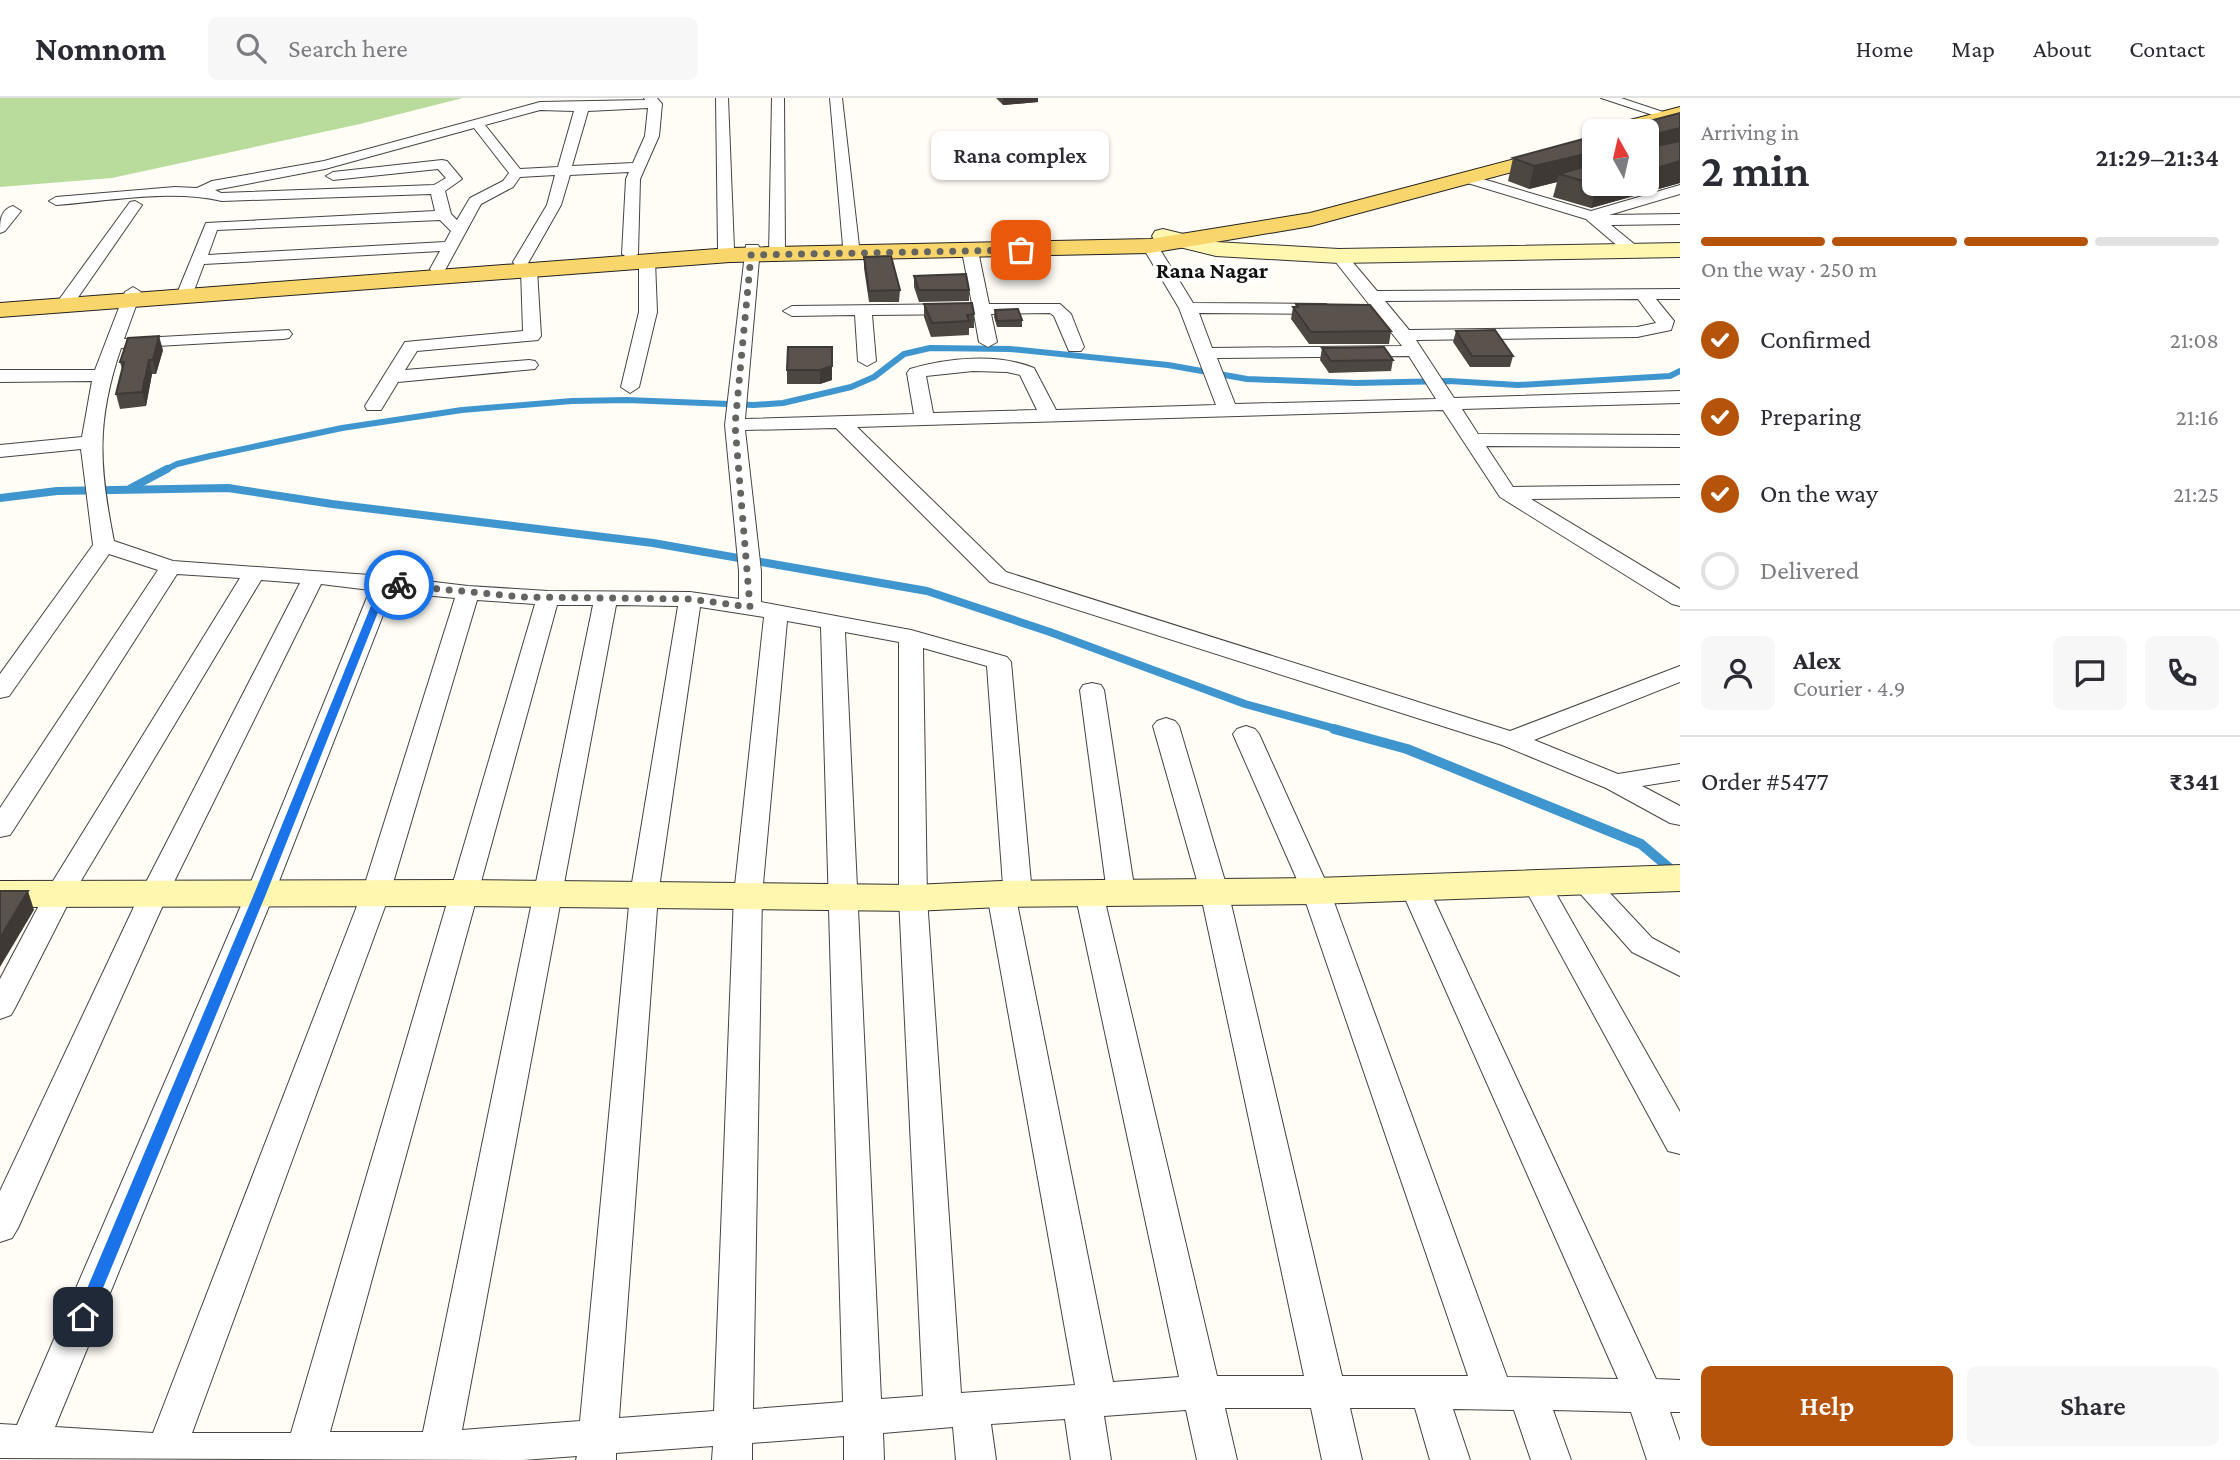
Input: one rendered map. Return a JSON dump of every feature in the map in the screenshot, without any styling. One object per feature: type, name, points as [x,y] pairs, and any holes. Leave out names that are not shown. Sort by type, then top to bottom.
[{"type":"main road","points":[[1659,124],[1676,117]]},
{"type":"main road","points":[[777,251],[851,246],[1165,242],[1355,198],[1582,138]]},
{"type":"main road","points":[[0,310],[66,301],[752,251],[970,251],[1165,242],[1311,219],[1582,147]]},
{"type":"main road","points":[[638,258],[726,248],[752,251]]},
{"type":"main road","points":[[186,292],[438,269],[525,266]]},
{"type":"main road","points":[[0,301],[66,301]]},
{"type":"street","points":[[722,98],[726,248]]},
{"type":"street","points":[[777,251],[778,98]]},
{"type":"street","points":[[836,98],[851,246]]},
{"type":"street","points":[[1607,98],[1676,117]]},
{"type":"street","points":[[198,194],[215,184],[325,165],[540,106],[582,107],[652,101],[652,136],[633,178],[638,258],[648,312],[630,387]]},
{"type":"street","points":[[374,406],[411,346],[531,336],[525,266],[554,205],[582,107]]},
{"type":"street","points":[[478,125],[516,173]]},
{"type":"street","points":[[55,201],[168,191],[221,196],[437,189],[455,179],[442,164],[233,188],[221,196],[186,292]]},
{"type":"street","points":[[516,173],[638,167]]},
{"type":"street","points":[[438,269],[475,201],[508,184],[516,173]]},
{"type":"street","points":[[1466,178],[1594,218],[1680,219]]},
{"type":"street","points":[[437,189],[444,215],[458,229]]},
{"type":"street","points":[[1528,197],[1554,190]]},
{"type":"street","points":[[1594,218],[1663,194],[1680,192]]},
{"type":"street","points":[[66,301],[135,205]]},
{"type":"street","points":[[0,228],[13,211]]},
{"type":"street","points":[[211,226],[444,215]]},
{"type":"street","points":[[1594,218],[1633,251]]},
{"type":"street","points":[[1228,411],[1165,242],[1216,250],[1339,256],[1680,250]]},
{"type":"street","points":[[198,260],[450,246]]},
{"type":"street","points":[[733,1443],[748,895],[763,610],[748,564],[736,420],[752,251]]},
{"type":"street","points":[[970,251],[988,342]]},
{"type":"street","points":[[1339,256],[1409,343],[1507,493],[1680,599]]},
{"type":"street","points":[[1188,308],[1348,309],[1378,302],[1680,294]]},
{"type":"street","points":[[1209,366],[1409,343],[1637,332],[1665,326],[1665,321],[1643,295]]},
{"type":"street","points":[[0,691],[104,545],[96,501],[91,442],[102,375],[131,296]]},
{"type":"street","points":[[792,311],[1054,308],[1062,314],[1074,347]]},
{"type":"street","points":[[863,310],[867,361]]},
{"type":"street","points":[[113,345],[282,334]]},
{"type":"street","points":[[392,377],[529,365]]},
{"type":"street","points":[[925,420],[916,373],[931,369],[1008,366],[1028,373],[1049,416]]},
{"type":"street","points":[[0,376],[102,375]]},
{"type":"street","points":[[736,420],[841,422],[1228,411],[1438,389],[1680,397]]},
{"type":"street","points":[[841,422],[998,577],[1511,740],[1615,782],[1680,817]]},
{"type":"street","points":[[1472,440],[1680,441]]},
{"type":"street","points":[[0,451],[91,442]]},
{"type":"street","points":[[1507,493],[1680,491]]},
{"type":"street","points":[[104,545],[171,567],[548,598],[690,599],[911,637],[999,662],[1009,894],[1089,1400],[1091,1460]]},
{"type":"street","points":[[0,829],[171,567]]},
{"type":"street","points":[[0,1008],[60,894],[254,573]]},
{"type":"street","points":[[0,1228],[155,894],[314,577]]},
{"type":"street","points":[[384,583],[260,894],[18,1447],[164,1455],[597,1448],[733,1443],[863,1417],[1203,1392],[1662,1395]]},
{"type":"street","points":[[164,1455],[376,894],[468,593]]},
{"type":"street","points":[[305,1454],[462,893],[548,598]]},
{"type":"street","points":[[421,1452],[546,894],[606,599]]},
{"type":"street","points":[[597,1448],[643,895],[690,599]]},
{"type":"street","points":[[833,624],[864,1460]]},
{"type":"street","points":[[911,637],[913,898],[956,1410],[976,1460]]},
{"type":"street","points":[[1511,740],[1680,673]]},
{"type":"street","points":[[1092,690],[1105,893],[1217,1460]]},
{"type":"street","points":[[1166,726],[1214,891],[1324,1391],[1342,1460]]},
{"type":"street","points":[[1246,734],[1316,891],[1510,1393],[1551,1460]]},
{"type":"street","points":[[1615,782],[1680,772]]},
{"type":"street","points":[[0,894],[462,893],[843,895],[913,898],[1009,894],[1316,891],[1680,878]]},
{"type":"street","points":[[1597,881],[1642,944],[1680,967]]},
{"type":"street","points":[[1536,883],[1680,1142]]},
{"type":"street","points":[[1414,887],[1662,1395],[1667,1460]]},
{"type":"street","points":[[1429,1392],[1450,1460]]},
{"type":"green space","points":[[0,98],[463,98],[360,124],[112,178],[0,187]]},
{"type":"building","points":[[1680,113],[1680,128],[1659,133],[1657,119]]},
{"type":"building","points":[[1582,139],[1582,155],[1534,166],[1513,158]]},
{"type":"building","points":[[1680,141],[1680,161],[1659,167],[1659,145]]},
{"type":"building","points":[[1582,167],[1582,181],[1559,174]]},
{"type":"building","points":[[891,256],[900,290],[869,291],[864,257]]},
{"type":"building","points":[[966,274],[969,290],[919,290],[914,276]]},
{"type":"building","points":[[972,303],[974,314],[967,315],[969,321],[932,323],[924,304]]},
{"type":"building","points":[[1296,304],[1370,305],[1391,331],[1311,332],[1293,307],[1298,307]]},
{"type":"building","points":[[1018,309],[1022,320],[997,321],[995,310]]},
{"type":"building","points":[[1495,330],[1513,356],[1472,356],[1456,331]]},
{"type":"building","points":[[159,336],[153,360],[149,360],[142,392],[116,394],[124,362],[120,362],[128,338]]},
{"type":"building","points":[[788,347],[832,347],[832,366],[820,370],[787,370]]},
{"type":"building","points":[[1384,347],[1393,360],[1331,361],[1322,348]]},
{"type":"building","points":[[0,891],[28,891],[0,938]]},
{"type":"waterway","points":[[167,469],[210,456],[342,428],[462,410],[572,401],[627,400],[754,405],[783,403],[851,387],[874,377],[904,354],[930,348],[1010,349],[1168,365],[1247,379],[1356,383],[1449,381],[1518,385],[1670,376],[1680,371]]},
{"type":"waterway","points":[[131,488],[167,469]]},
{"type":"waterway","points":[[163,471],[167,469]]},
{"type":"waterway","points":[[0,498],[57,491],[228,488],[332,504],[653,543],[927,591],[1050,632],[1245,704],[1340,730]]},
{"type":"waterway","points":[[1334,729],[1407,749],[1641,844],[1680,877]]},
{"type":"way so far","points":[[399,585],[522,597],[690,599],[750,607],[750,572],[746,555],[735,425],[751,255],[1021,250]]},
{"type":"place","name":"Rana complex","points":[[1021,250]]},
{"type":"district","name":"Rana Nagar","points":[[1212,270]]},
{"type":"route","points":[[83,1317],[260,894],[384,583],[399,585]]}]
